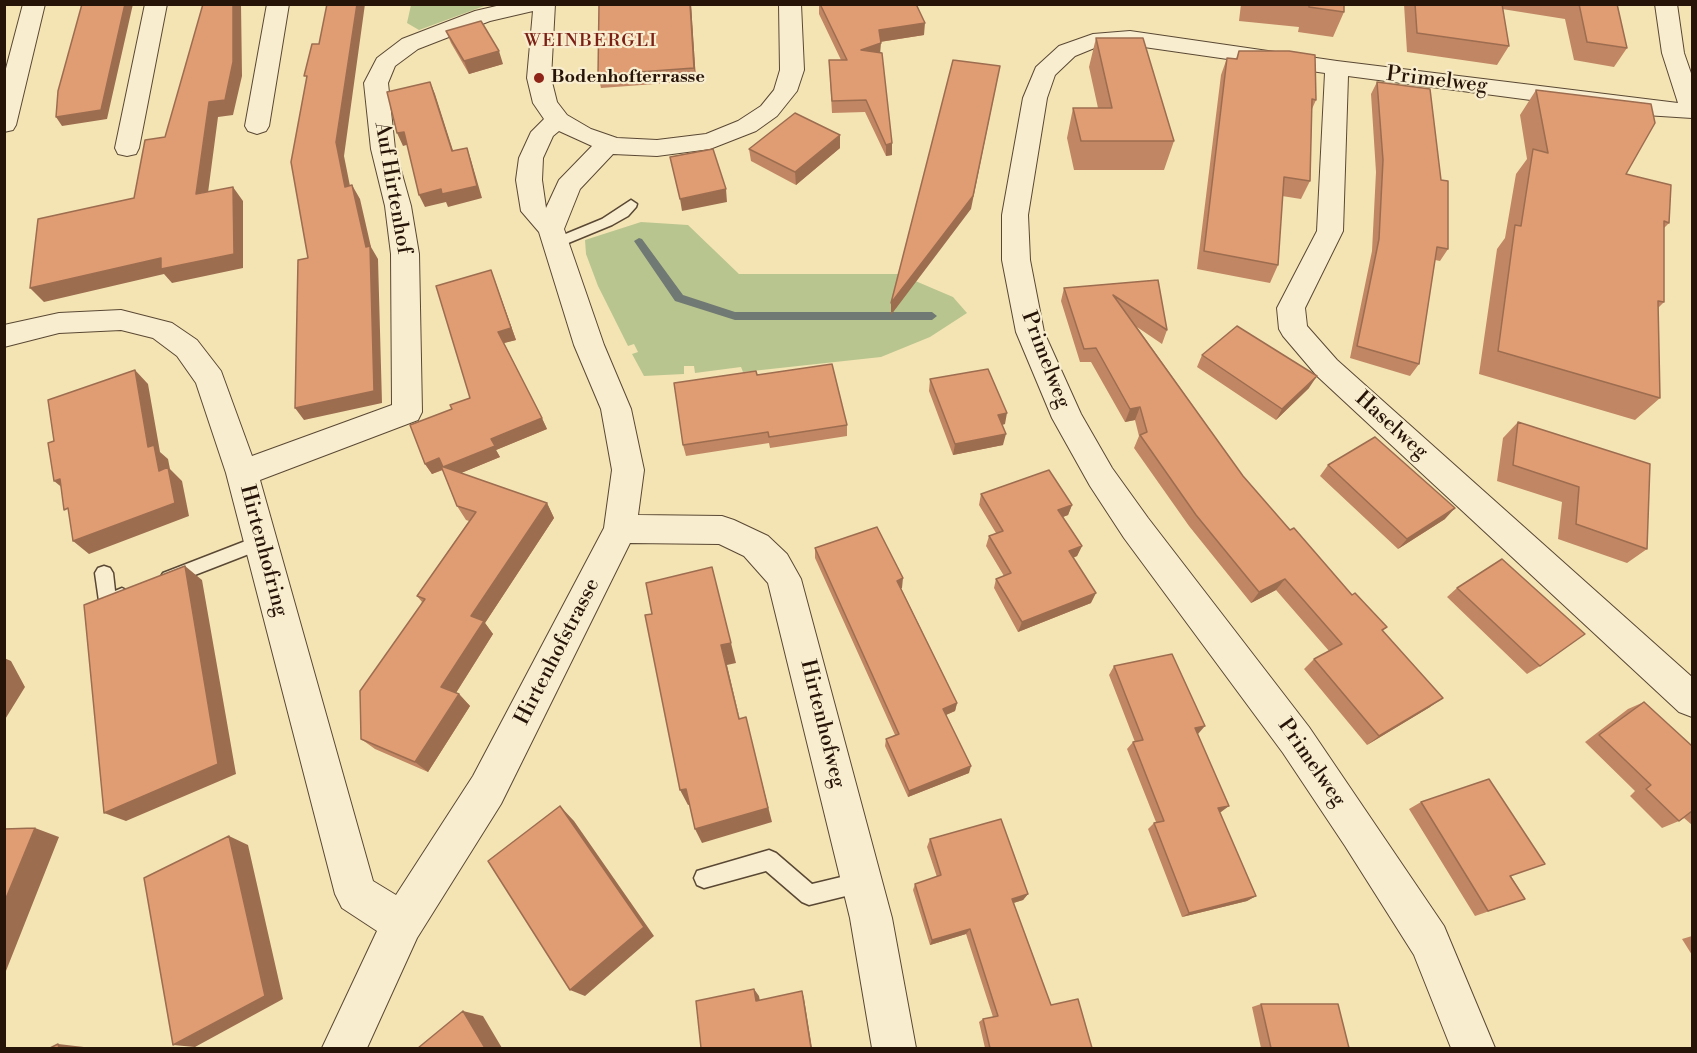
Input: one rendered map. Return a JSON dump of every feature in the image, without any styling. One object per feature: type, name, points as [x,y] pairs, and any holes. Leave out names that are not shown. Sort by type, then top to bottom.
[{"type":"street","points":[[4,125],[33,4]]},
{"type":"street","points":[[127,148],[156,4]]},
{"type":"street","points":[[258,126],[278,4]]},
{"type":"street","name":"Auf Hirtenhof","points":[[242,473],[407,412],[405,254],[398,206],[383,149],[376,82],[385,63],[410,44],[483,16],[537,4]]},
{"type":"street","points":[[544,4],[539,78],[545,103],[558,120],[582,134],[608,144],[657,148],[710,141],[747,126],[769,111],[785,91],[792,70],[790,4]]},
{"type":"street","points":[[1666,4],[1673,51],[1692,109]]},
{"type":"street","name":"Primelweg","points":[[1473,1048],[1429,941],[1353,823],[1290,731],[1155,554],[1101,477],[1067,418],[1030,332],[1016,260],[1015,215],[1035,98],[1044,72],[1067,51],[1093,41],[1130,38],[1337,68],[1645,108],[1692,109]]},
{"type":"street","name":"Haselweg","points":[[1337,68],[1330,231],[1291,308],[1293,329],[1327,368],[1692,700]]},
{"type":"street","name":"Hirtenhofstrasse","points":[[344,1048],[402,923],[487,790],[620,529],[628,470],[616,408],[589,345],[553,236],[534,211],[528,180],[531,158],[543,132],[558,120]]},
{"type":"street","points":[[553,236],[568,186],[608,144]]},
{"type":"street","name":"Hirtenhofring","points":[[4,336],[69,322],[121,320],[162,330],[187,348],[210,379],[242,473],[356,894],[402,923]]},
{"type":"street","name":"Hirtenhofweg","points":[[620,529],[722,530],[756,546],[775,564],[784,579],[862,882],[894,1048]]},
{"type":"lane","points":[[553,236],[607,222],[623,213],[632,204]]},
{"type":"lane","points":[[104,573],[108,602],[261,542]]},
{"type":"lane","points":[[704,878],[769,860],[809,896],[862,882]]},
{"type":"green space","points":[[411,4],[487,5],[419,30],[407,23]]},
{"type":"green space","points":[[641,222],[688,225],[739,274],[899,274],[953,297],[967,313],[930,337],[881,357],[743,372],[741,367],[695,373],[694,366],[684,366],[684,374],[644,376],[632,354],[638,352],[634,344],[628,346],[598,286],[586,254],[585,240]]},
{"type":"building","points":[[82,4],[125,4],[101,110],[56,117],[58,91]]},
{"type":"building","points":[[203,4],[233,4],[233,62],[225,100],[209,102],[196,194],[233,187],[234,254],[161,269],[161,258],[30,288],[38,219],[134,198],[145,140],[165,137]]},
{"type":"building","points":[[327,4],[357,4],[336,142],[345,187],[352,185],[366,247],[370,246],[374,391],[295,408],[298,260],[308,258],[291,162],[307,76],[304,76],[312,44],[319,44]]},
{"type":"building","points":[[599,4],[690,4],[694,68],[598,75]]},
{"type":"building","points":[[820,4],[916,4],[925,23],[879,30],[881,43],[861,50],[882,53],[892,143],[886,145],[866,100],[832,101],[829,60],[847,60]]},
{"type":"building","points":[[1309,4],[1344,4],[1344,12],[1309,7]]},
{"type":"building","points":[[1415,4],[1502,4],[1509,46],[1417,33]]},
{"type":"building","points":[[1579,4],[1617,4],[1627,48],[1587,42]]},
{"type":"building","points":[[481,21],[499,51],[464,61],[446,31]]},
{"type":"building","points":[[1096,38],[1143,38],[1174,141],[1081,141],[1073,108],[1112,108]]},
{"type":"building","points":[[1239,51],[1289,51],[1315,55],[1316,100],[1312,99],[1310,181],[1284,177],[1278,265],[1204,251],[1227,58],[1237,59]]},
{"type":"building","points":[[953,60],[1000,66],[973,196],[891,303]]},
{"type":"building","points":[[430,82],[452,151],[467,148],[477,186],[442,194],[441,189],[419,195],[404,132],[397,133],[387,92]]},
{"type":"building","points":[[1377,82],[1430,89],[1441,180],[1448,181],[1448,249],[1437,247],[1419,364],[1357,346],[1379,239],[1383,160]]},
{"type":"building","points":[[1536,90],[1651,104],[1655,123],[1626,174],[1671,185],[1669,223],[1664,221],[1664,302],[1658,301],[1660,398],[1498,351],[1515,225],[1521,226],[1533,149],[1548,153]]},
{"type":"building","points":[[795,113],[840,135],[795,172],[749,149]]},
{"type":"building","points":[[713,149],[726,189],[680,199],[670,157]]},
{"type":"building","points":[[491,270],[511,328],[498,332],[542,418],[491,439],[495,446],[443,467],[439,458],[425,464],[410,425],[452,409],[450,405],[470,398],[436,286]]},
{"type":"building","points":[[1158,280],[1167,330],[1113,295],[1243,476],[1290,530],[1294,528],[1352,595],[1355,593],[1387,627],[1382,630],[1443,698],[1379,736],[1314,659],[1342,644],[1285,579],[1259,592],[1196,515],[1140,435],[1147,432],[1140,407],[1130,409],[1096,348],[1084,349],[1064,288]]},
{"type":"building","points":[[1237,326],[1317,376],[1282,409],[1202,355]]},
{"type":"building","points":[[832,364],[847,425],[769,437],[768,432],[683,445],[674,383],[756,371],[757,375]]},
{"type":"building","points":[[988,369],[1007,413],[998,415],[1006,434],[955,444],[930,379]]},
{"type":"building","points":[[135,370],[148,447],[154,445],[159,471],[168,467],[175,503],[73,541],[68,508],[64,510],[60,479],[54,481],[48,443],[54,441],[48,400]]},
{"type":"building","points":[[1518,422],[1650,464],[1647,549],[1576,524],[1579,487],[1513,465]]},
{"type":"building","points":[[1375,437],[1455,508],[1407,539],[1328,465]]},
{"type":"building","points":[[441,466],[547,503],[471,616],[484,621],[441,687],[459,694],[415,762],[361,739],[360,691],[425,599],[417,596],[476,512],[457,506]]},
{"type":"building","points":[[1049,470],[1072,505],[1058,510],[1082,546],[1069,551],[1096,593],[1022,622],[996,579],[1011,573],[989,536],[1003,531],[981,494]]},
{"type":"building","points":[[877,527],[903,578],[897,581],[957,703],[943,709],[971,766],[909,791],[886,739],[899,734],[815,548]]},
{"type":"building","points":[[1502,559],[1585,634],[1540,666],[1457,588]]},
{"type":"building","points":[[185,566],[218,764],[104,813],[84,605]]},
{"type":"building","points":[[712,567],[731,643],[721,645],[739,719],[746,717],[768,808],[695,829],[686,789],[680,790],[645,615],[652,614],[646,583]]},
{"type":"building","points":[[1172,654],[1205,726],[1195,728],[1229,806],[1218,808],[1256,896],[1189,913],[1154,823],[1164,821],[1133,742],[1143,740],[1114,666]]},
{"type":"building","points":[[1644,702],[1692,746],[1692,811],[1679,821],[1646,789],[1651,785],[1599,735]]},
{"type":"building","points":[[1489,779],[1545,864],[1510,876],[1525,899],[1488,911],[1421,802]]},
{"type":"building","points":[[560,806],[644,927],[570,990],[488,861]]},
{"type":"building","points":[[1001,819],[1028,894],[1012,899],[1051,1005],[1078,999],[1092,1048],[990,1048],[983,1019],[998,1016],[970,929],[932,940],[915,884],[941,875],[930,839]]},
{"type":"building","points":[[35,828],[4,903],[4,829]]},
{"type":"building","points":[[229,836],[265,996],[173,1045],[144,878]]},
{"type":"building","points":[[754,989],[756,1001],[802,991],[811,1048],[701,1048],[696,1001]]},
{"type":"building","points":[[1261,1004],[1338,1004],[1349,1048],[1271,1048]]},
{"type":"building","points":[[463,1011],[485,1048],[418,1048]]},
{"type":"waterway","points":[[639,241],[679,298],[735,316],[932,316]]},
{"type":"place","name":"Bodenhofterrasse","points":[[539,78]]},
{"type":"district","name":"WEINBERGLI","points":[[591,42]]}]
